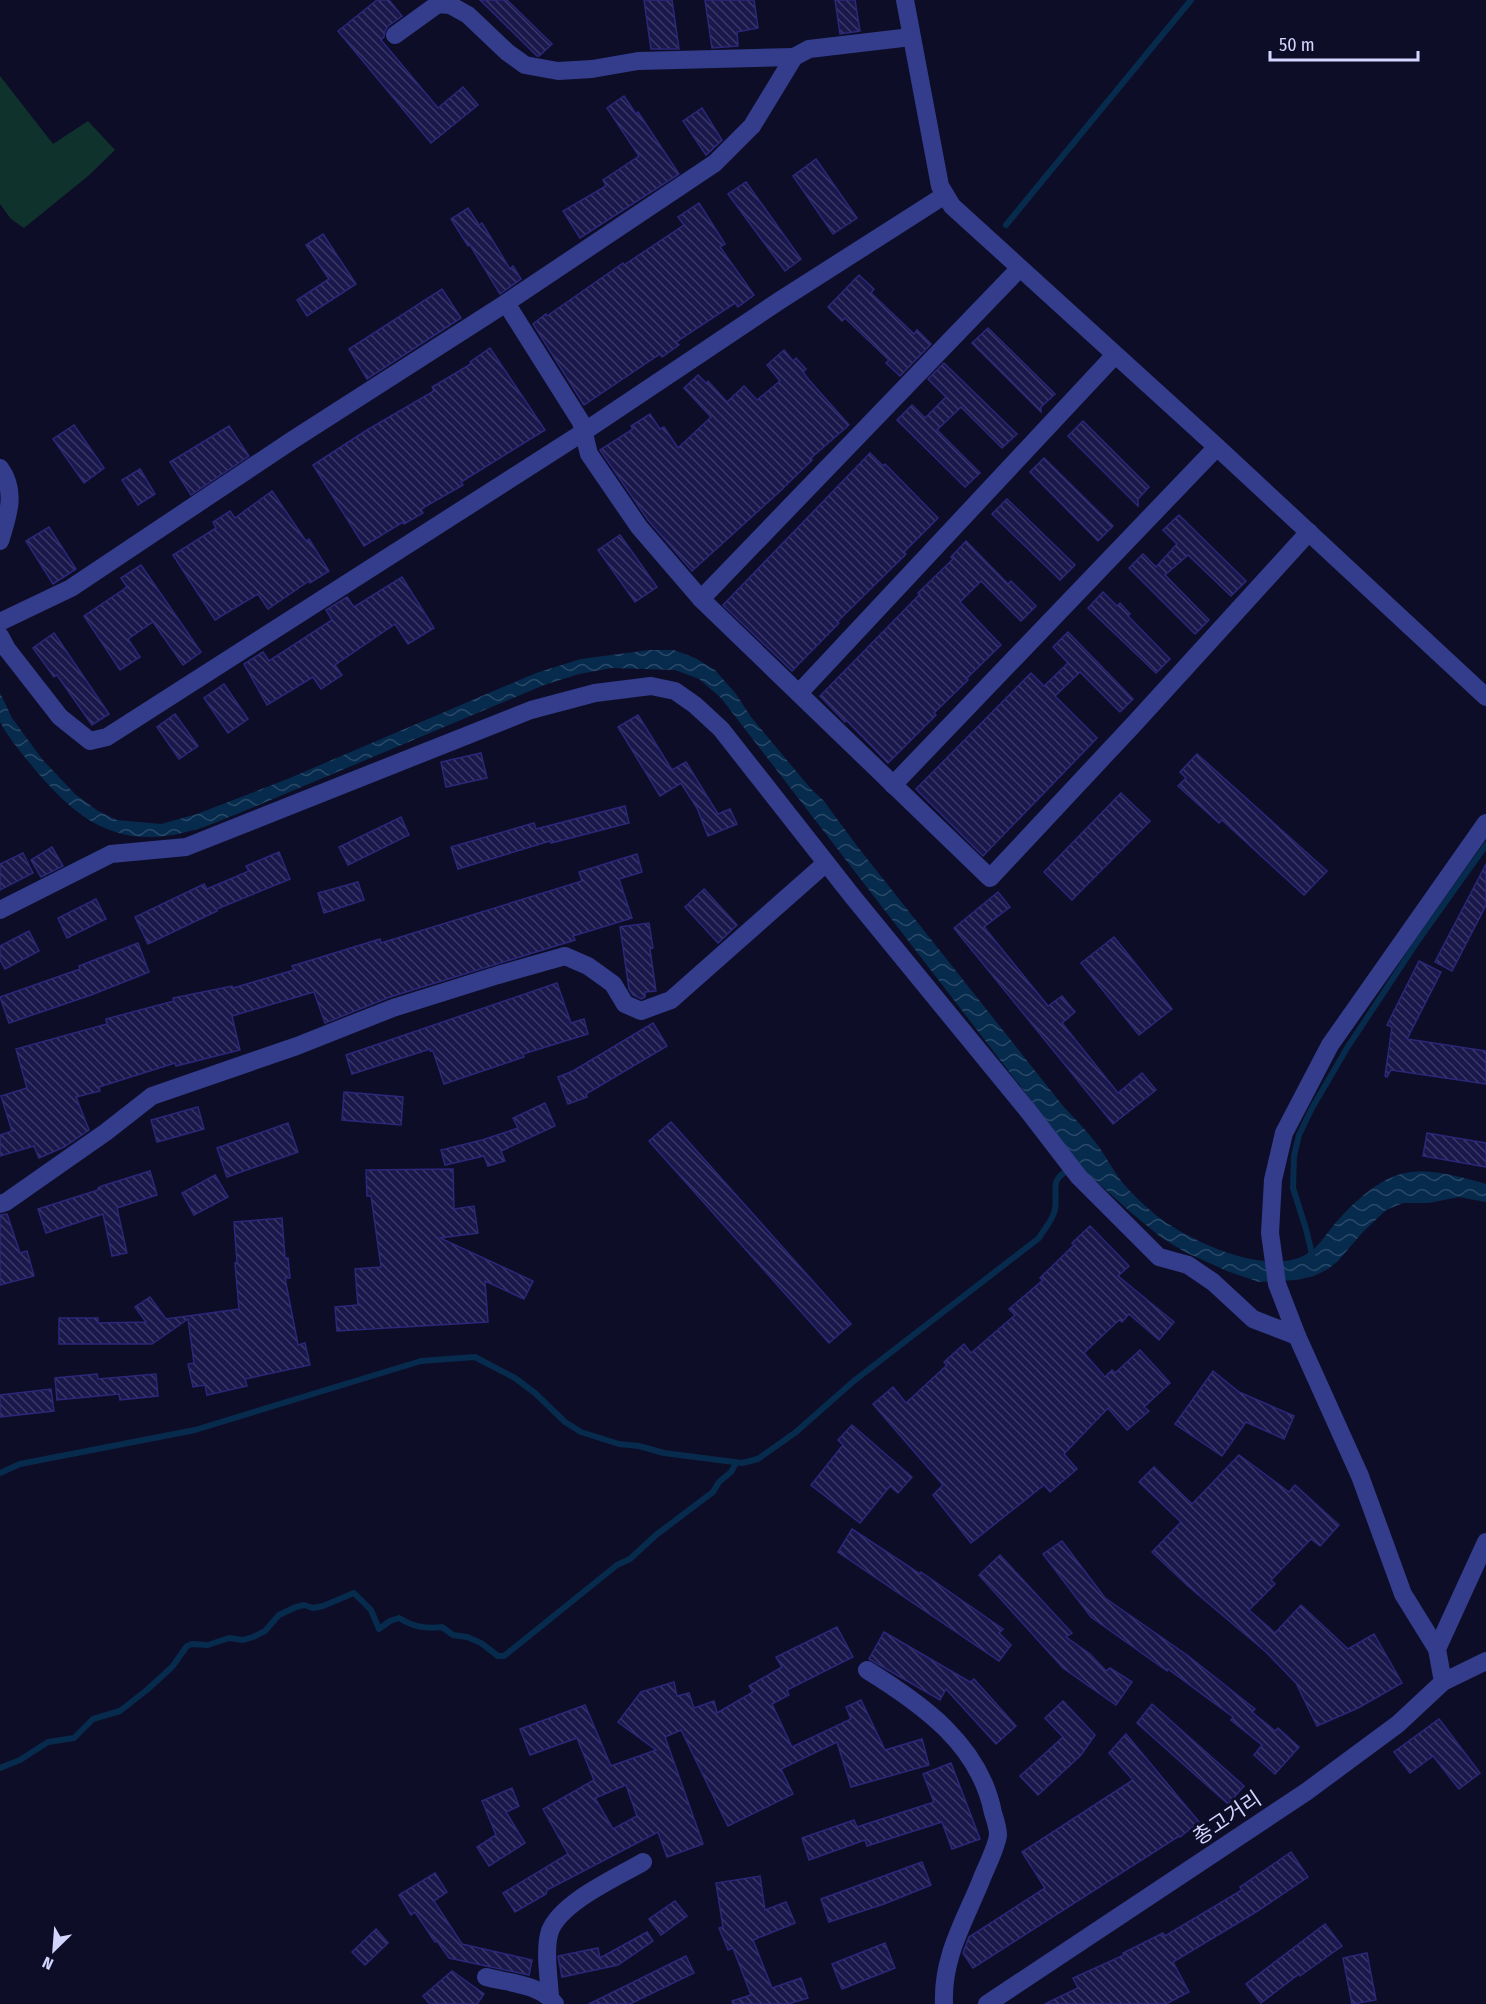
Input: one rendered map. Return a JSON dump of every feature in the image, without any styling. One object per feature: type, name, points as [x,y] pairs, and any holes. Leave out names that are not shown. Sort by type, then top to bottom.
[{"type":"street","points":[[905,0],[940,186],[952,207],[1217,447],[1486,697]]},
{"type":"street","points":[[395,35],[438,4],[450,4],[468,15],[507,52],[525,65],[558,71],[592,69],[638,61],[794,57],[809,49],[911,37]]},
{"type":"street","points":[[0,622],[71,588],[715,163],[752,126],[794,57]]},
{"type":"street","points":[[0,636],[7,649],[60,717],[90,741],[107,737],[582,433],[779,301],[945,195]]},
{"type":"street","points":[[701,599],[1020,268]]},
{"type":"street","points":[[506,303],[581,422],[589,454],[639,527],[701,599],[990,878],[1309,532]]},
{"type":"street","points":[[799,693],[1115,355]]},
{"type":"street","points":[[893,785],[1217,447]]},
{"type":"street","points":[[0,468],[8,479],[10,509],[0,541]]},
{"type":"street","points":[[0,910],[111,854],[186,847],[531,710],[595,693],[651,686],[675,691],[695,705],[721,729],[1079,1177],[1159,1257],[1188,1265],[1213,1282],[1253,1319],[1297,1336]]},
{"type":"street","points":[[1443,1682],[1437,1649],[1403,1594],[1360,1476],[1297,1336],[1277,1284],[1270,1233],[1273,1180],[1284,1133],[1330,1045],[1486,823]]},
{"type":"street","points":[[0,1204],[106,1132],[152,1096],[297,1046],[393,1008],[498,975],[565,956],[588,966],[613,984],[625,1004],[641,1011],[671,1000],[826,863]]},
{"type":"street","points":[[1437,1649],[1486,1542]]},
{"type":"street","name":"총고거리","points":[[987,2004],[1306,1792],[1398,1724],[1443,1682],[1486,1661]]},
{"type":"street","points":[[867,1670],[903,1692],[950,1731],[971,1756],[990,1795],[998,1835],[982,1879],[954,1941],[947,1970],[944,2004]]},
{"type":"street","points":[[552,2000],[549,1933],[558,1916],[571,1904],[643,1863]]},
{"type":"street","points":[[486,1977],[537,1989],[552,2000]]},
{"type":"green space","points":[[0,76],[53,144],[88,121],[115,150],[88,176],[24,228],[11,219],[0,204]]},
{"type":"water","points":[[649,650],[674,650],[695,658],[715,670],[736,694],[751,717],[811,789],[824,801],[1063,1106],[1095,1141],[1121,1181],[1157,1216],[1172,1226],[1212,1247],[1235,1255],[1258,1260],[1280,1261],[1300,1257],[1316,1247],[1340,1218],[1365,1194],[1384,1181],[1405,1173],[1436,1172],[1486,1184],[1486,1202],[1459,1197],[1429,1203],[1403,1203],[1386,1210],[1328,1269],[1314,1276],[1296,1280],[1259,1282],[1227,1271],[1185,1252],[1162,1238],[1088,1174],[721,698],[699,679],[675,670],[612,668],[579,674],[544,685],[216,822],[165,836],[143,837],[123,834],[104,828],[87,818],[54,791],[11,740],[0,721],[0,693],[12,718],[42,759],[75,794],[98,811],[117,820],[161,824],[197,814],[285,780],[536,673],[581,659]]},
{"type":"building","points":[[377,0],[389,0],[402,16],[388,26],[381,40],[438,108],[463,87],[478,105],[431,143],[338,31]]},
{"type":"building","points":[[480,0],[507,0],[552,44],[537,56]]},
{"type":"building","points":[[644,0],[672,0],[679,49],[651,49]]},
{"type":"building","points":[[705,0],[754,0],[758,28],[737,32],[738,46],[712,48]]},
{"type":"building","points":[[835,0],[855,0],[860,31],[840,34]]},
{"type":"building","points":[[624,96],[636,114],[638,112],[679,174],[580,238],[563,211],[606,186],[603,180],[639,156],[607,108]]},
{"type":"building","points":[[702,108],[722,140],[706,155],[683,121]]},
{"type":"building","points":[[816,159],[857,218],[833,234],[793,176]]},
{"type":"building","points":[[746,182],[801,259],[785,271],[728,194]]},
{"type":"building","points":[[699,203],[725,244],[720,247],[754,295],[738,307],[735,303],[676,342],[679,345],[662,357],[660,354],[584,405],[533,324],[684,225],[678,217]]},
{"type":"building","points":[[468,208],[479,225],[482,223],[510,269],[513,266],[521,279],[500,294],[451,219]]},
{"type":"building","points":[[323,234],[356,284],[307,316],[297,300],[329,279],[306,245]]},
{"type":"building","points":[[859,275],[874,289],[871,293],[914,334],[917,330],[931,344],[900,376],[886,363],[889,360],[845,318],[842,321],[828,307]]},
{"type":"building","points":[[442,289],[461,318],[367,379],[349,349]]},
{"type":"building","points":[[988,328],[1055,394],[1041,407],[1041,412],[972,343]]},
{"type":"building","points":[[490,348],[545,430],[461,482],[463,485],[421,509],[423,513],[404,524],[403,522],[364,546],[313,465],[434,391],[432,387],[471,364],[470,362]]},
{"type":"building","points":[[784,350],[793,361],[796,358],[806,369],[803,372],[809,380],[849,425],[692,571],[648,520],[600,450],[633,429],[631,426],[650,414],[660,429],[664,427],[678,448],[711,417],[684,388],[698,375],[706,383],[708,381],[727,402],[744,386],[757,400],[780,381],[767,365]]},
{"type":"building","points":[[944,363],[1017,434],[1002,448],[961,407],[937,430],[980,473],[965,487],[897,420],[912,405],[925,418],[946,397],[928,379]]},
{"type":"building","points":[[1083,421],[1149,487],[1138,499],[1138,506],[1068,436]]},
{"type":"building","points":[[74,425],[104,468],[84,483],[53,439]]},
{"type":"building","points":[[229,426],[249,456],[191,495],[170,462]]},
{"type":"building","points":[[870,453],[883,466],[885,464],[938,518],[792,671],[723,605]]},
{"type":"building","points":[[1044,458],[1113,526],[1098,541],[1030,472]]},
{"type":"building","points":[[140,469],[155,494],[138,505],[122,480]]},
{"type":"building","points":[[272,491],[306,541],[309,539],[329,571],[310,583],[309,581],[268,609],[258,594],[215,620],[173,555],[216,528],[213,522],[230,511],[235,518]]},
{"type":"building","points":[[1007,499],[1075,565],[1060,580],[992,514]]},
{"type":"building","points":[[1179,515],[1246,581],[1231,596],[1188,555],[1165,575],[1209,620],[1195,634],[1129,568],[1143,554],[1156,567],[1177,544],[1163,530]]},
{"type":"building","points":[[49,527],[76,569],[53,584],[26,541]]},
{"type":"building","points":[[620,535],[657,587],[635,602],[598,550]]},
{"type":"building","points":[[966,541],[1008,584],[1011,581],[1036,606],[1021,621],[981,581],[960,602],[1001,645],[888,763],[820,696],[953,559],[951,557]]},
{"type":"building","points":[[141,565],[201,652],[183,665],[153,622],[128,639],[140,657],[120,670],[84,616],[127,587],[121,578]]},
{"type":"building","points":[[402,577],[434,628],[408,644],[395,624],[335,665],[342,675],[321,689],[313,677],[267,705],[244,664],[263,652],[269,661],[332,620],[326,610],[347,597],[354,607]]},
{"type":"building","points":[[1103,592],[1117,606],[1120,603],[1130,614],[1128,616],[1170,659],[1156,673],[1088,608]]},
{"type":"building","points":[[1068,632],[1133,699],[1120,712],[1080,672],[1055,696],[1097,738],[983,856],[916,789],[1031,673],[1044,686],[1068,663],[1053,647]]},
{"type":"building","points":[[54,633],[109,714],[92,725],[57,675],[54,677],[33,648]]},
{"type":"building","points":[[224,684],[248,719],[228,733],[204,698]]},
{"type":"building","points":[[175,714],[198,746],[179,759],[157,727]]},
{"type":"building","points":[[638,715],[672,770],[686,762],[718,814],[730,809],[737,824],[708,836],[697,808],[681,783],[660,796],[618,727]]},
{"type":"building","points":[[481,753],[487,778],[446,787],[441,762]]},
{"type":"building","points":[[1197,754],[1327,871],[1304,895],[1222,820],[1219,823],[1178,786],[1186,778],[1180,772]]},
{"type":"building","points":[[1121,793],[1150,821],[1072,900],[1044,872]]},
{"type":"building","points":[[625,806],[629,823],[551,843],[550,841],[458,869],[451,847],[534,823],[536,829]]},
{"type":"building","points":[[401,817],[409,835],[348,865],[339,847]]},
{"type":"building","points":[[52,847],[63,866],[41,877],[31,860]]},
{"type":"building","points":[[279,852],[290,879],[217,909],[148,944],[135,917],[204,884],[207,889],[249,871],[246,866]]},
{"type":"building","points":[[23,853],[33,873],[0,890],[0,864]]},
{"type":"building","points":[[637,854],[642,872],[619,879],[632,918],[573,936],[575,940],[390,997],[325,1023],[314,992],[232,1016],[240,1050],[176,1066],[175,1063],[99,1087],[100,1091],[76,1097],[89,1130],[64,1147],[39,1158],[34,1146],[0,1156],[0,1135],[12,1131],[1,1096],[27,1088],[16,1049],[107,1024],[106,1019],[174,1001],[173,998],[232,986],[233,988],[294,970],[292,966],[380,939],[381,943],[582,881],[579,872]]},
{"type":"building","points":[[1486,864],[1486,905],[1452,971],[1435,962]]},
{"type":"building","points":[[358,882],[364,900],[324,913],[318,893]]},
{"type":"building","points":[[704,889],[737,925],[718,943],[685,907]]},
{"type":"building","points":[[998,892],[1010,907],[984,927],[1048,1006],[1062,996],[1075,1012],[1062,1023],[1118,1093],[1142,1073],[1156,1090],[1113,1124],[954,928]]},
{"type":"building","points":[[96,899],[106,919],[67,938],[58,918]]},
{"type":"building","points":[[649,923],[656,991],[645,992],[645,997],[641,999],[633,995],[629,989],[620,927]]},
{"type":"building","points":[[29,931],[39,951],[5,969],[0,960],[0,946]]},
{"type":"building","points":[[1114,937],[1172,1009],[1139,1035],[1081,963]]},
{"type":"building","points":[[138,943],[149,972],[9,1023],[0,997],[80,969],[79,966]]},
{"type":"building","points":[[1419,961],[1441,972],[1407,1039],[1486,1051],[1486,1084],[1391,1070],[1387,1077],[1385,1076],[1392,1027],[1387,1025]]},
{"type":"building","points":[[557,983],[571,1023],[584,1019],[588,1034],[523,1054],[524,1057],[444,1084],[433,1051],[430,1049],[352,1074],[346,1055]]},
{"type":"building","points":[[653,1023],[667,1046],[586,1094],[587,1097],[568,1104],[558,1077],[573,1071]]},
{"type":"building","points":[[344,1092],[403,1097],[401,1125],[342,1120]]},
{"type":"building","points":[[545,1103],[555,1126],[501,1151],[505,1161],[488,1166],[484,1156],[445,1165],[441,1150],[518,1128],[513,1118]]},
{"type":"building","points":[[198,1107],[204,1129],[157,1142],[151,1120]]},
{"type":"building","points":[[671,1122],[851,1324],[829,1343],[649,1141]]},
{"type":"building","points":[[288,1123],[298,1152],[227,1177],[217,1148]]},
{"type":"building","points":[[1427,1133],[1486,1143],[1486,1167],[1423,1156]]},
{"type":"building","points":[[453,1169],[454,1209],[474,1206],[478,1233],[440,1238],[533,1281],[524,1299],[485,1281],[488,1322],[337,1331],[335,1307],[358,1305],[355,1269],[381,1267],[371,1196],[367,1196],[366,1170]]},
{"type":"building","points":[[150,1171],[157,1195],[117,1208],[127,1253],[112,1256],[103,1214],[46,1233],[38,1209]]},
{"type":"building","points":[[215,1175],[228,1197],[194,1215],[182,1193]]},
{"type":"building","points":[[7,1214],[20,1253],[27,1251],[34,1276],[0,1285],[0,1215]]},
{"type":"building","points":[[282,1218],[285,1258],[288,1258],[290,1278],[285,1278],[298,1345],[305,1343],[310,1365],[245,1379],[247,1386],[207,1395],[205,1385],[193,1387],[188,1364],[194,1363],[188,1319],[152,1344],[59,1344],[59,1318],[98,1318],[98,1323],[146,1322],[135,1307],[150,1297],[166,1319],[239,1309],[234,1222]]},
{"type":"building","points":[[1090,1226],[1129,1266],[1118,1276],[1174,1322],[1159,1340],[1129,1314],[1122,1322],[1119,1320],[1084,1353],[1105,1377],[1112,1370],[1115,1373],[1140,1350],[1170,1383],[1144,1407],[1149,1411],[1127,1430],[1108,1408],[1064,1454],[1077,1469],[1050,1492],[1044,1485],[971,1543],[933,1495],[943,1485],[873,1404],[893,1387],[906,1403],[947,1365],[944,1362],[964,1344],[971,1353],[1015,1315],[1009,1309],[1043,1280],[1040,1278]]},
{"type":"building","points":[[1213,1371],[1239,1392],[1294,1416],[1284,1439],[1246,1422],[1222,1456],[1175,1424]]},
{"type":"building","points":[[97,1374],[98,1379],[156,1374],[158,1396],[120,1400],[119,1394],[57,1400],[55,1378]]},
{"type":"building","points":[[51,1389],[54,1411],[0,1417],[0,1395]]},
{"type":"building","points":[[852,1425],[912,1477],[898,1493],[890,1486],[860,1523],[811,1485],[843,1445],[838,1440]]},
{"type":"building","points":[[1239,1455],[1289,1492],[1295,1485],[1339,1525],[1320,1546],[1311,1539],[1271,1580],[1275,1584],[1249,1610],[1275,1633],[1301,1605],[1348,1649],[1374,1634],[1402,1683],[1358,1708],[1317,1726],[1296,1683],[1266,1652],[1188,1586],[1152,1552],[1181,1522],[1139,1482],[1154,1467],[1192,1504]]},
{"type":"building","points":[[852,1529],[920,1574],[921,1572],[1003,1629],[999,1633],[1011,1645],[999,1661],[838,1552]]},
{"type":"building","points":[[1062,1541],[1105,1598],[1187,1655],[1255,1709],[1252,1712],[1275,1731],[1278,1728],[1299,1747],[1275,1774],[1254,1755],[1262,1745],[1231,1720],[1233,1717],[1168,1669],[1167,1671],[1091,1617],[1043,1554]]},
{"type":"building","points":[[1000,1555],[1072,1633],[1066,1637],[1090,1654],[1106,1671],[1110,1668],[1132,1682],[1116,1705],[1063,1668],[979,1575]]},
{"type":"building","points":[[837,1627],[853,1657],[787,1690],[789,1695],[772,1704],[792,1747],[851,1719],[846,1707],[861,1700],[885,1750],[922,1739],[929,1765],[851,1787],[837,1742],[781,1769],[793,1794],[728,1826],[681,1730],[665,1737],[703,1844],[667,1857],[658,1832],[547,1890],[546,1894],[515,1912],[503,1893],[568,1854],[543,1809],[594,1780],[577,1738],[530,1755],[520,1729],[585,1705],[611,1766],[656,1750],[618,1722],[641,1692],[674,1682],[677,1696],[689,1693],[694,1708],[714,1701],[717,1713],[753,1692],[749,1686],[782,1667],[776,1657]],"holes":[[[626,1785],[637,1816],[613,1829],[595,1798]]]},
{"type":"building","points":[[884,1632],[970,1682],[974,1679],[1016,1726],[996,1744],[946,1689],[940,1700],[869,1659]]},
{"type":"building","points":[[1063,1701],[1095,1735],[1081,1755],[1038,1795],[1020,1776],[1063,1737],[1045,1718]]},
{"type":"building","points":[[1152,1704],[1244,1786],[1228,1804],[1137,1723]]},
{"type":"building","points":[[1439,1719],[1480,1773],[1459,1789],[1433,1756],[1410,1773],[1394,1752]]},
{"type":"building","points":[[1126,1734],[1199,1822],[1180,1837],[973,1968],[963,1953],[969,1937],[1045,1888],[1022,1852],[1133,1780],[1109,1753]]},
{"type":"building","points":[[951,1763],[980,1839],[952,1849],[942,1822],[867,1846],[865,1840],[809,1860],[802,1838],[854,1820],[857,1827],[934,1802],[923,1774]]},
{"type":"building","points":[[512,1788],[519,1806],[506,1812],[525,1843],[489,1866],[477,1847],[496,1835],[482,1801]]},
{"type":"building","points":[[1291,1852],[1308,1877],[1256,1912],[1173,1962],[1189,1992],[1166,2004],[1045,2004],[1078,1988],[1073,1978],[1124,1955],[1123,1953],[1163,1933],[1165,1936],[1242,1890],[1240,1887]]},
{"type":"building","points":[[922,1862],[931,1885],[884,1904],[829,1922],[821,1899]]},
{"type":"building","points":[[435,1873],[447,1892],[434,1901],[462,1944],[532,1960],[529,1975],[449,1958],[415,1912],[411,1915],[399,1895]]},
{"type":"building","points":[[760,1876],[765,1910],[786,1902],[795,1923],[753,1940],[772,1988],[801,1978],[808,1998],[788,2004],[733,2004],[732,2001],[751,1995],[733,1948],[728,1950],[719,1928],[723,1927],[716,1883]]},
{"type":"building","points":[[675,1901],[687,1916],[661,1935],[649,1919]]},
{"type":"building","points":[[1325,1924],[1342,1946],[1300,1976],[1299,1974],[1261,2003],[1246,1984]]},
{"type":"building","points":[[376,1929],[388,1943],[365,1965],[352,1952]]},
{"type":"building","points":[[647,1932],[653,1941],[618,1965],[562,1977],[558,1956],[598,1948],[600,1958]]},
{"type":"building","points":[[885,1943],[895,1968],[842,1989],[832,1964]]},
{"type":"building","points":[[1367,1953],[1376,2000],[1352,2004],[1343,1958]]},
{"type":"building","points":[[686,1956],[694,1973],[630,2004],[589,2004]]},
{"type":"building","points":[[452,1971],[484,1994],[477,2004],[430,2004],[423,1996]]},
{"type":"waterway","points":[[1006,225],[1191,0]]},
{"type":"waterway","points":[[1313,1258],[1293,1188],[1294,1156],[1299,1135],[1347,1048],[1417,942],[1486,845]]},
{"type":"waterway","points":[[0,1473],[20,1464],[195,1430],[421,1361],[475,1357],[515,1378],[535,1393],[565,1422],[581,1432],[619,1444],[639,1446],[664,1453],[742,1463],[758,1459],[796,1432],[855,1380],[1039,1238],[1054,1213],[1057,1181],[1071,1169]]},
{"type":"waterway","points":[[0,1768],[20,1760],[48,1742],[74,1738],[93,1719],[120,1711],[172,1667],[187,1646],[208,1645],[229,1638],[243,1640],[253,1637],[265,1631],[279,1615],[296,1607],[323,1606],[354,1593],[371,1610],[379,1629],[399,1618],[420,1627],[442,1627],[453,1635],[467,1637],[481,1643],[498,1656],[504,1656],[617,1565],[630,1559],[656,1535],[713,1492],[736,1463]]}]
